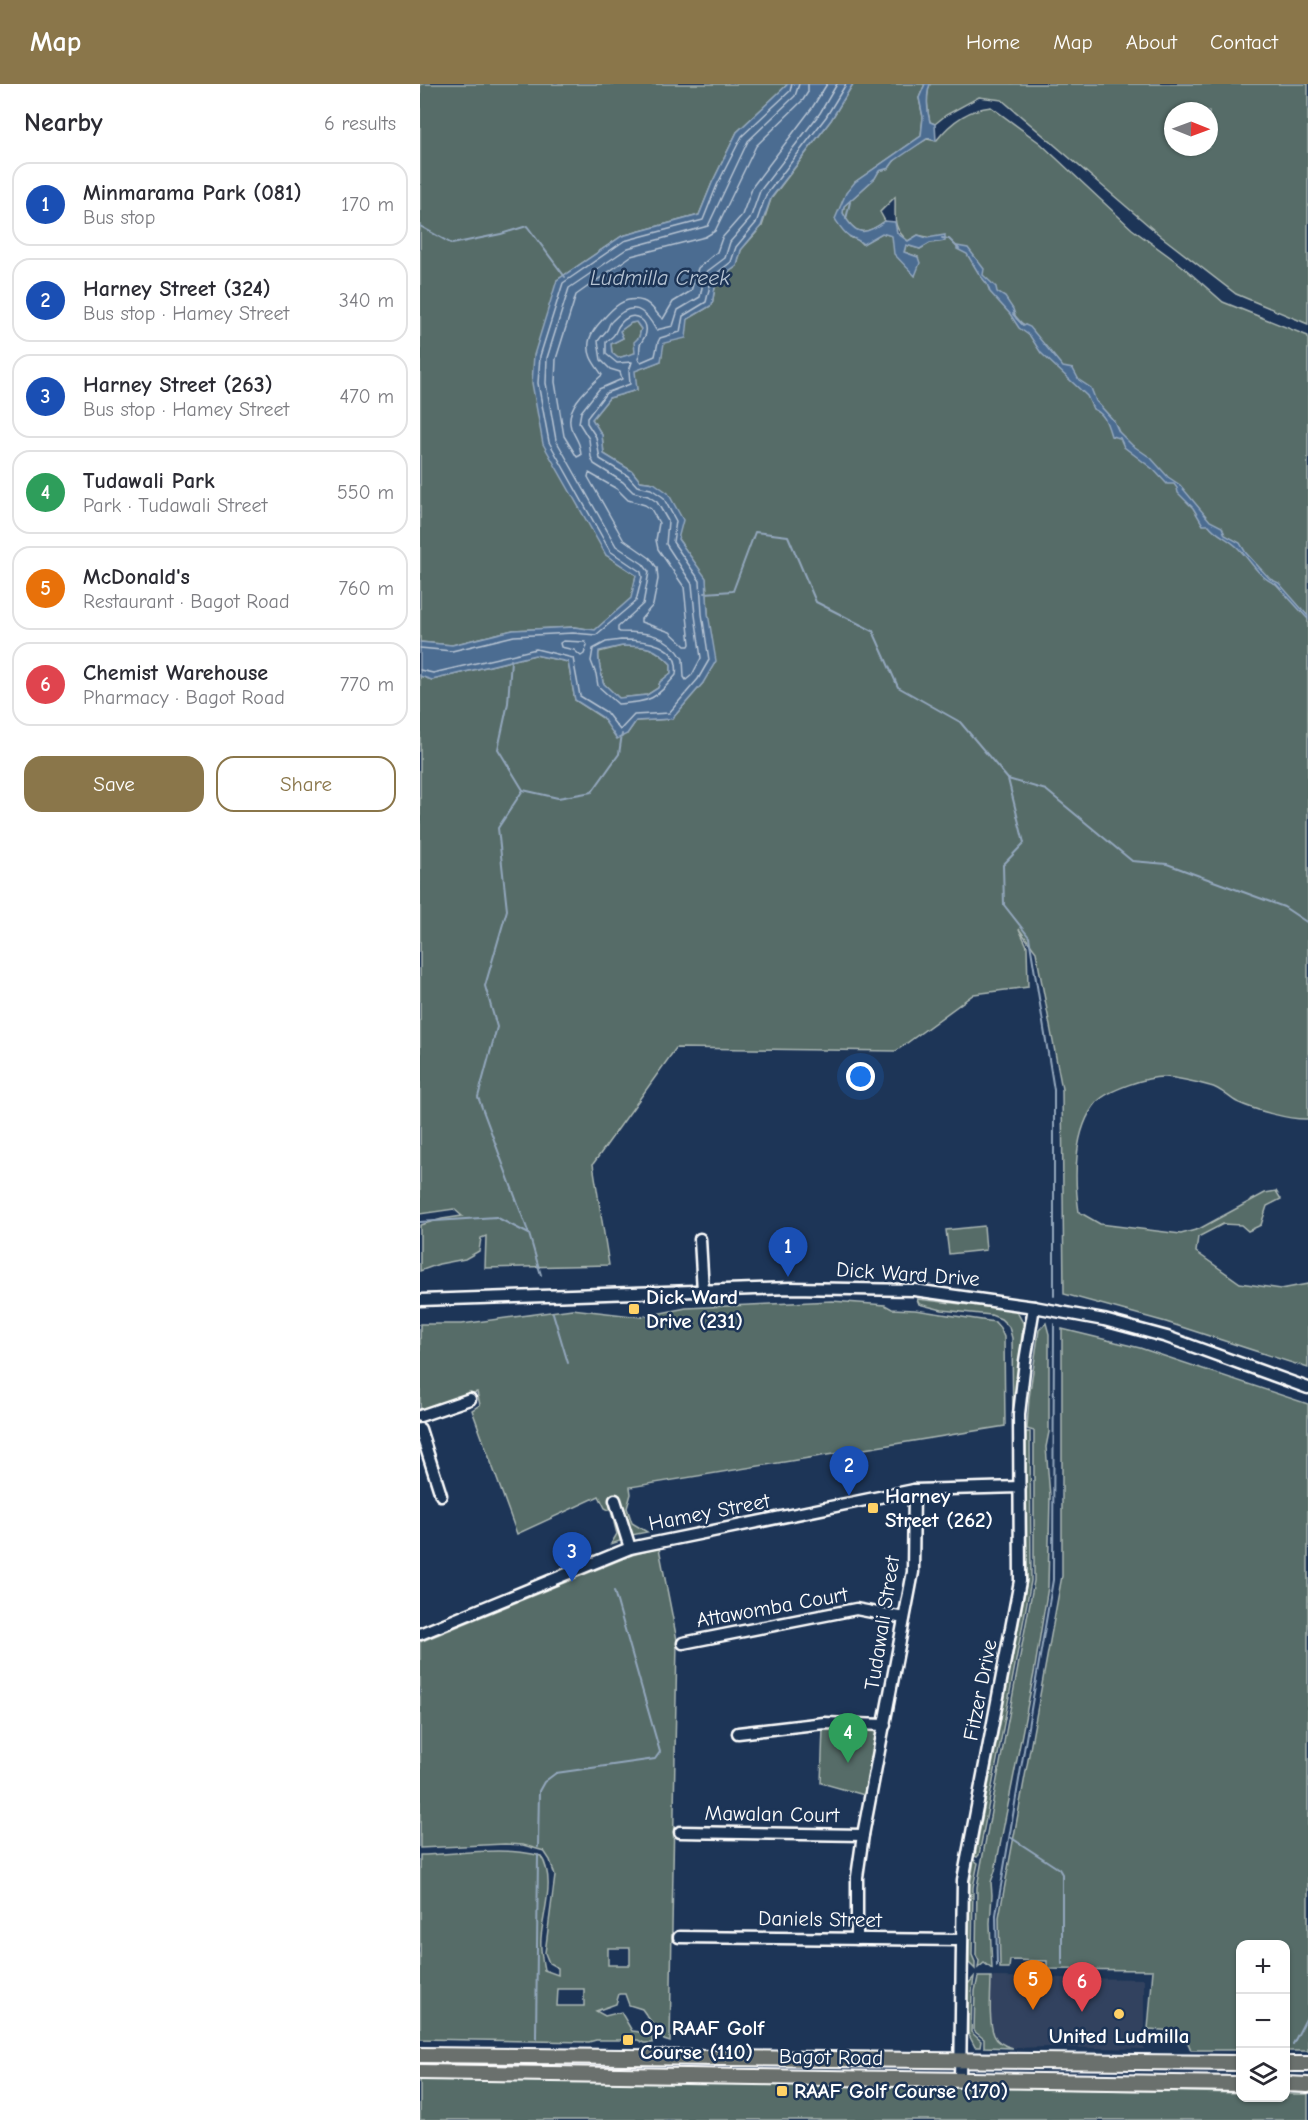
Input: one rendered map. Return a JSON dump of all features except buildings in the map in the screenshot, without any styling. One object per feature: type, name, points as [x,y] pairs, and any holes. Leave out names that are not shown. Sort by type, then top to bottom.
[{"type":"main road","name":"Bagot Road","points":[[420,2055],[1236,2063]]},
{"type":"main road","points":[[1290,2064],[1308,2064]]},
{"type":"main road","name":"Bagot Road","points":[[420,2072],[1236,2084]]},
{"type":"main road","points":[[1290,2084],[1308,2085]]},
{"type":"street","points":[[700,1239],[703,1291]]},
{"type":"street","name":"Dick Ward Drive","points":[[420,1300],[831,1287],[914,1290],[1034,1307],[1104,1320],[1167,1338],[1308,1388]]},
{"type":"street","name":"Fitzer Drive","points":[[960,2080],[964,1874],[1020,1581],[1018,1414],[1034,1307]]},
{"type":"street","points":[[420,1416],[470,1399]]},
{"type":"street","points":[[420,1429],[441,1495]]},
{"type":"street","name":"Hamey Street","points":[[420,1634],[630,1548],[914,1490],[1020,1487]]},
{"type":"street","name":"Tudawali Street","points":[[857,1939],[857,1877],[863,1835],[913,1572],[914,1490]]},
{"type":"street","points":[[615,1500],[630,1548]]},
{"type":"street","name":"Attawomba Court","points":[[683,1643],[856,1609],[904,1617]]},
{"type":"street","points":[[738,1733],[824,1724],[885,1725]]},
{"type":"street","name":"Mawalan Court","points":[[680,1832],[863,1835]]},
{"type":"street","name":"Daniels Street","points":[[679,1937],[961,1940]]},
{"type":"shaded area","points":[[991,1977],[1144,1979],[1144,2049],[1013,2048],[1002,2045],[994,2037],[991,2026]]},
{"type":"green space","points":[[420,84],[788,84],[737,132],[699,215],[622,236],[557,280],[606,555],[636,575],[632,598],[595,630],[574,627],[513,630],[452,645],[420,642]]},
{"type":"green space","points":[[853,84],[925,84],[919,98],[923,117],[921,136],[855,182],[836,219],[851,238],[857,239],[862,244],[882,233],[893,236],[915,275],[918,257],[904,252],[906,245],[920,249],[930,243],[945,241],[918,235],[908,241],[897,226],[895,197],[880,212],[885,221],[866,231],[856,230],[847,221],[843,213],[844,206],[875,178],[879,171],[889,168],[907,151],[927,139],[936,141],[947,128],[968,114],[991,107],[1040,143],[1132,229],[1181,265],[1223,302],[1308,336],[1308,1119],[1282,1116],[1253,1108],[1237,1102],[1214,1087],[1199,1083],[1165,1077],[1149,1079],[1102,1097],[1089,1113],[1079,1140],[1076,1185],[1079,1212],[1100,1224],[1181,1234],[1199,1229],[1265,1193],[1276,1191],[1281,1199],[1267,1206],[1261,1225],[1248,1231],[1241,1225],[1223,1224],[1198,1237],[1196,1252],[1240,1283],[1281,1289],[1308,1284],[1308,1368],[1166,1322],[1064,1294],[1062,1089],[1036,952],[1019,929],[1027,946],[1028,987],[974,994],[896,1051],[676,1048],[593,1164],[609,1265],[485,1268],[486,1236],[481,1238],[479,1251],[465,1259],[439,1264],[420,1271],[420,1225],[462,1216],[454,1209],[420,1214],[420,676],[432,680],[535,655],[568,662],[575,700],[627,734],[636,721],[672,719],[703,683],[708,613],[706,579],[678,539],[654,483],[640,481],[632,471],[604,454],[602,435],[592,419],[609,398],[637,390],[634,371],[661,361],[663,342],[688,319],[712,305],[716,281],[737,266],[741,250],[762,226],[771,199],[831,120]]},
{"type":"green space","points":[[930,84],[1308,84],[1308,324],[1236,294],[1162,237],[1002,100],[979,97],[946,115],[935,124],[930,122],[927,103]]},
{"type":"green space","points":[[636,322],[641,329],[635,353],[618,358],[612,353],[611,344],[623,338],[620,331]]},
{"type":"green space","points":[[622,646],[654,650],[671,664],[671,673],[660,682],[658,688],[647,695],[619,698],[603,683],[599,652]]},
{"type":"green space","points":[[984,1226],[986,1250],[949,1254],[946,1230]]},
{"type":"green space","points":[[917,1299],[1017,1312],[1023,1323],[1013,1429],[1012,1338],[1009,1327],[1001,1319],[991,1315],[942,1310],[919,1304]]},
{"type":"green space","points":[[832,1301],[885,1305],[892,1309],[915,1310],[995,1322],[1004,1337],[1005,1426],[630,1487],[631,1494],[627,1508],[632,1523],[647,1532],[632,1535],[629,1533],[621,1536],[620,1541],[611,1544],[617,1534],[611,1511],[605,1508],[599,1496],[517,1534],[472,1410],[480,1405],[477,1392],[420,1411],[420,1324],[462,1324],[572,1309],[641,1317],[686,1308]]},
{"type":"green space","points":[[1046,1323],[1049,1334],[1049,1432],[1046,1447],[1050,1496],[1048,1587],[1034,1673],[991,1882],[992,1969],[984,1963],[978,1968],[979,1961],[976,1955],[977,1887],[1034,1581],[1034,1431],[1027,1429],[1039,1330]]},
{"type":"green space","points":[[1062,1329],[1140,1348],[1308,1404],[1308,2051],[1290,2051],[1290,1940],[1236,1940],[1236,2050],[1191,2050],[1184,2037],[1179,2034],[1168,2030],[1148,2029],[1153,1970],[1047,1969],[1047,1961],[1010,1960],[1009,1968],[1000,1968],[999,1917],[1062,1576]]},
{"type":"green space","points":[[1026,1432],[1030,1432],[1031,1581],[977,1857],[975,1856],[1027,1581]]},
{"type":"green space","points":[[659,1548],[677,1640],[670,2042],[664,2040],[642,2009],[629,2005],[625,1994],[619,1994],[616,2004],[596,2011],[605,2016],[621,2012],[632,2031],[649,2033],[652,2036],[652,2043],[638,2040],[589,2042],[420,2039],[420,1855],[512,1851],[541,1856],[548,1875],[541,1938],[542,1958],[544,1970],[558,1975],[558,1968],[549,1963],[545,1953],[555,1876],[550,1860],[544,1851],[523,1845],[505,1844],[420,1848],[420,1642],[632,1555]],"holes":[[[608,1948],[630,1948],[630,1965],[608,1965]],[[558,1989],[584,1989],[584,2006],[557,2006]]]},
{"type":"green space","points":[[823,1728],[869,1728],[879,1735],[868,1796],[821,1783]]},
{"type":"green space","points":[[974,1860],[978,1863],[973,1887],[972,1955],[975,1969],[969,1963],[970,1887]]},
{"type":"green space","points":[[974,1977],[971,2032],[981,2041],[980,2047],[975,2047],[968,2033],[968,1984]]},
{"type":"green space","points":[[978,1977],[991,1977],[990,2014],[995,2038],[1013,2048],[984,2047],[984,2039],[974,2031],[975,1991]]},
{"type":"green space","points":[[420,2075],[1236,2093],[1236,2102],[1290,2102],[1290,2094],[1308,2094],[1308,2120],[420,2120]]},
{"type":"water","name":"Ludmilla Creek","points":[[788,84],[853,84],[831,120],[771,198],[761,226],[741,250],[737,266],[716,281],[712,305],[688,319],[686,338],[664,343],[661,361],[635,371],[637,390],[609,398],[592,419],[602,435],[604,454],[632,471],[640,481],[654,483],[668,493],[683,520],[678,539],[706,578],[708,613],[716,661],[703,683],[672,719],[636,721],[627,734],[617,739],[602,717],[575,700],[568,662],[535,655],[432,680],[420,676],[420,642],[452,645],[513,630],[574,627],[595,630],[631,598],[636,575],[606,555],[543,444],[532,383],[534,355],[557,280],[622,236],[699,215],[737,132]],"holes":[[[636,322],[641,329],[639,337],[634,342],[635,353],[618,358],[612,353],[611,344],[623,338],[620,331]],[[622,646],[654,650],[671,664],[671,673],[660,682],[658,688],[647,695],[619,698],[603,683],[599,651]]]},
{"type":"water","points":[[925,84],[930,84],[928,108],[930,122],[935,124],[936,141],[928,138],[894,161],[889,168],[879,171],[875,178],[844,206],[843,213],[856,230],[866,231],[885,221],[895,222],[897,233],[908,241],[918,235],[927,238],[945,235],[945,241],[930,243],[920,249],[906,245],[904,252],[918,257],[920,263],[915,276],[894,254],[892,236],[882,233],[863,244],[847,234],[835,219],[846,193],[855,182],[921,136],[923,117],[919,98]]},
{"type":"water","points":[[957,246],[968,248],[984,269],[983,275],[996,287],[997,292],[1005,297],[1016,318],[1030,327],[1063,367],[1073,369],[1079,380],[1091,388],[1096,401],[1114,421],[1119,432],[1132,445],[1151,458],[1168,477],[1180,485],[1210,521],[1222,527],[1225,535],[1240,543],[1270,579],[1279,583],[1308,616],[1308,619],[1276,584],[1260,574],[1243,553],[1209,525],[1203,525],[1193,508],[1178,493],[1174,484],[1167,484],[1154,470],[1124,447],[1120,438],[1111,436],[1105,420],[1093,409],[1087,396],[1041,353],[1030,336],[1019,328],[990,292],[967,254],[957,249]]},
{"type":"waterway","points":[[846,219],[850,202]]},
{"type":"waterway","points":[[420,226],[452,244],[527,226],[565,277]]},
{"type":"waterway","points":[[942,238],[949,239],[959,249]]},
{"type":"waterway","points":[[1013,314],[1023,325]]},
{"type":"waterway","points":[[705,593],[733,591],[755,532],[788,536],[816,602],[873,631],[898,687],[960,722],[1008,779],[1046,790],[1132,861],[1167,864],[1284,907],[1308,923]]},
{"type":"waterway","points":[[511,660],[508,703],[498,749],[523,790]]},
{"type":"waterway","points":[[529,1234],[478,1097],[497,1027],[485,986],[507,910],[498,828],[523,790],[558,798],[592,792],[619,754],[622,734]]},
{"type":"waterway","points":[[1008,779],[1024,843],[1003,865],[1004,905],[1029,937],[1054,1090],[1054,1296]]},
{"type":"waterway","points":[[420,1222],[496,1217],[529,1234],[541,1275]]},
{"type":"waterway","points":[[553,1313],[568,1363]]},
{"type":"waterway","points":[[997,1966],[996,1915],[1053,1580],[1054,1324]]},
{"type":"waterway","points":[[538,1847],[539,1791],[544,1782],[556,1773],[655,1759],[660,1752],[614,1591]]},
{"type":"waterway","points":[[1010,1837],[1059,1869],[1062,1874],[1062,1964]]},
{"type":"waterway","points":[[536,2038],[538,1855]]},
{"type":"waterway","points":[[1293,2044],[1308,2015]]},
{"type":"place","name":"Minmarama Park (081)","points":[[788,1277]]},
{"type":"place","name":"Dick Ward Drive (231)","points":[[634,1309]]},
{"type":"place","name":"Harney Street (324)","points":[[849,1496]]},
{"type":"place","name":"Harney Street (262)","points":[[873,1508]]},
{"type":"place","name":"Harney Street (263)","points":[[572,1582]]},
{"type":"place","name":"Tudawali Park","points":[[848,1763]]},
{"type":"place","name":"McDonald's","points":[[1033,2010]]},
{"type":"place","name":"Chemist Warehouse","points":[[1082,2012]]},
{"type":"place","name":"United Ludmilla","points":[[1119,2014]]},
{"type":"place","name":"Op RAAF Golf Course (110)","points":[[628,2040]]},
{"type":"place","name":"RAAF Golf Course (170)","points":[[782,2091]]}]
